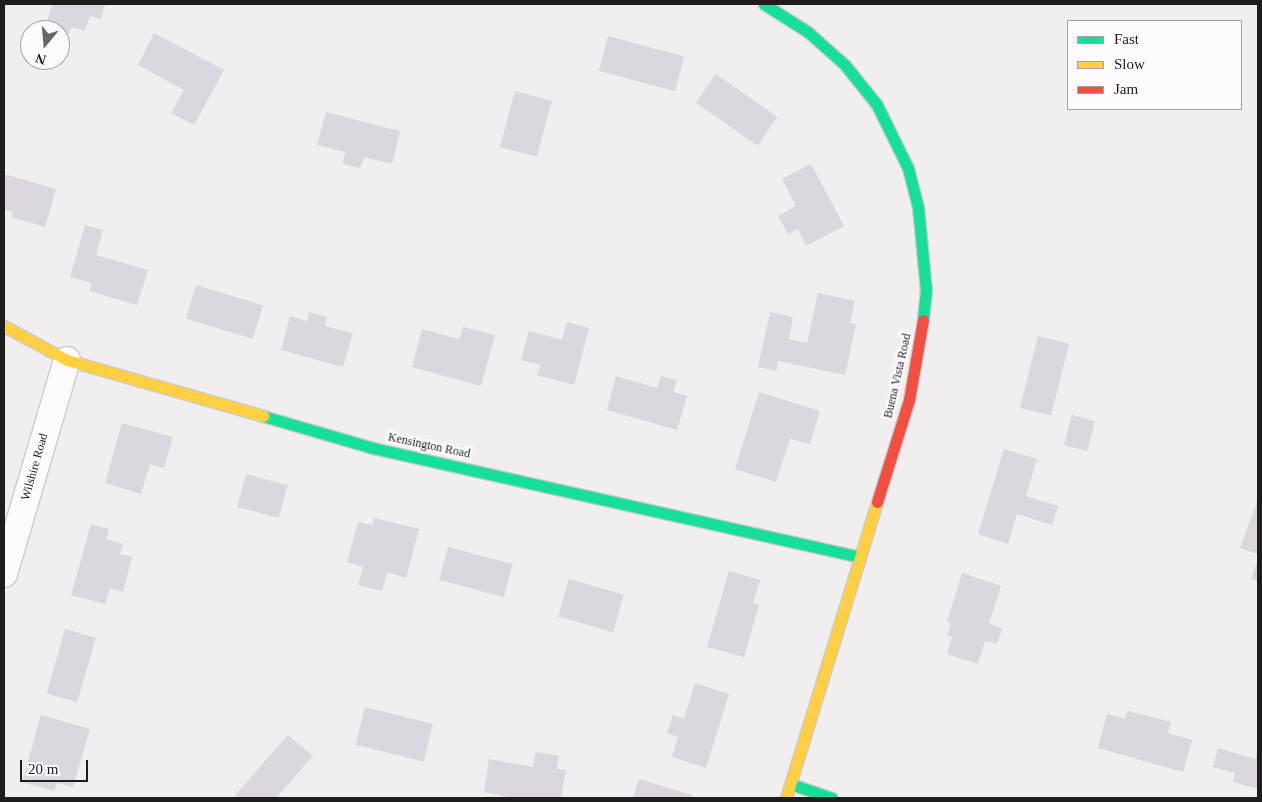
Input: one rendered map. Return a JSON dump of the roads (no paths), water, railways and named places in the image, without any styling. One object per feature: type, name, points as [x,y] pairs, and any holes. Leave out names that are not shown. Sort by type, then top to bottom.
[{"type":"street","name":"Buena Vista Road","points":[[779,7],[845,65],[878,105],[908,168],[919,216],[926,290],[921,341],[908,400],[786,798]]},
{"type":"street","name":"Kensington Road","points":[[4,326],[67,360],[373,448],[860,557]]},
{"type":"street","name":"Wilshire Road","points":[[4,574],[67,360]]},
{"type":"street","points":[[791,784],[832,798]]}]
